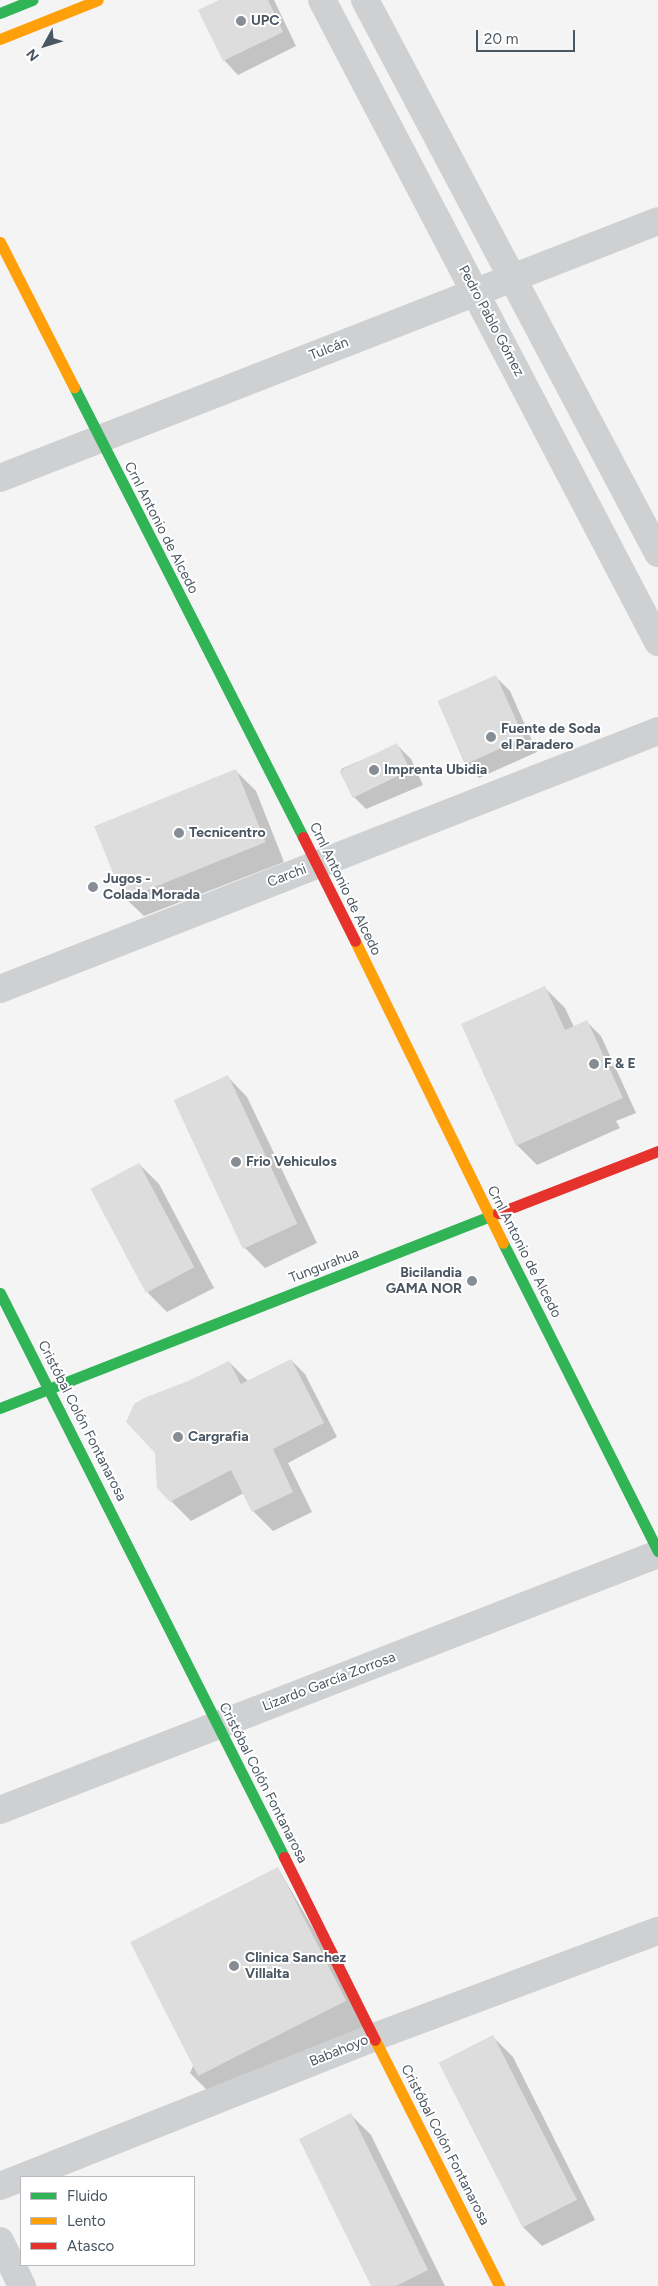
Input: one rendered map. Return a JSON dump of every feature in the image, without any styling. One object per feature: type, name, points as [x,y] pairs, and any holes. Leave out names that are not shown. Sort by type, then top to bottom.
[{"type":"street","points":[[0,13],[32,0]]},
{"type":"street","points":[[0,39],[98,0]]},
{"type":"street","name":"Pedro Pablo Gómez","points":[[322,0],[658,642]]},
{"type":"street","points":[[365,0],[658,553]]},
{"type":"street","name":"Tulcán","points":[[0,478],[658,221]]},
{"type":"street","name":"Crnl Antonio de Alcedo","points":[[0,242],[99,440],[317,864],[490,1218],[658,1553]]},
{"type":"street","name":"Carchi","points":[[0,989],[658,731]]},
{"type":"street","name":"Tungurahua","points":[[0,1408],[658,1151]]},
{"type":"street","name":"Cristóbal Colón Fontanarosa","points":[[0,1293],[499,2286]]},
{"type":"street","name":"Lizardo García Zorrosa","points":[[0,1810],[658,1553]]},
{"type":"street","name":"Babahoyo","points":[[27,2176],[374,2037],[658,1932]]},
{"type":"street","name":"Babahoyo","points":[[0,2186],[20,2179]]},
{"type":"street","points":[[0,2240],[22,2286]]},
{"type":"building","name":"UPC","points":[[219,0],[268,0],[283,32],[223,61],[198,10]]},
{"type":"building","points":[[496,675],[524,738],[466,764],[438,701]]},
{"type":"building","name":"Imprenta Ubidia","points":[[397,743],[410,770],[353,798],[339,771]]},
{"type":"building","name":"Tecnicentro","points":[[236,769],[266,842],[124,900],[94,826]]},
{"type":"building","points":[[545,986],[565,1030],[587,1020],[623,1098],[516,1146],[461,1024]]},
{"type":"building","name":"Frio Vehiculos","points":[[228,1075],[297,1224],[243,1249],[174,1100]]},
{"type":"building","points":[[139,1163],[194,1267],[146,1293],[90,1189]]},
{"type":"building","points":[[291,1359],[324,1423],[273,1449],[293,1492],[252,1512],[231,1470],[170,1502],[157,1488],[155,1453],[126,1422],[134,1404],[229,1361],[241,1384]]},
{"type":"building","name":"Clinica Sanchez Villalta","points":[[278,1867],[346,2001],[198,2076],[130,1942]]},
{"type":"building","points":[[493,2035],[577,2200],[523,2228],[439,2063]]},
{"type":"building","points":[[351,2113],[428,2270],[396,2286],[371,2286],[299,2139]]},
{"type":"traffic: fast","points":[[0,13],[32,0]]},
{"type":"traffic: fast","points":[[74,387],[303,837]]},
{"type":"traffic: fast","points":[[0,1408],[498,1213]]},
{"type":"traffic: fast","points":[[503,1243],[658,1551]]},
{"type":"traffic: fast","points":[[0,1293],[284,1857]]},
{"type":"traffic: slow","points":[[0,39],[98,0]]},
{"type":"traffic: slow","points":[[0,242],[74,387]]},
{"type":"traffic: slow","points":[[355,941],[503,1243]]},
{"type":"traffic: slow","points":[[375,2040],[499,2286]]},
{"type":"traffic: jam","points":[[303,837],[355,941]]},
{"type":"traffic: jam","points":[[498,1213],[658,1151]]},
{"type":"traffic: jam","points":[[284,1857],[375,2040]]},
{"type":"place","name":"UPC","points":[[241,21]]},
{"type":"place","name":"Fuente de Soda el Paradero","points":[[491,737]]},
{"type":"place","name":"Imprenta Ubidia","points":[[374,770]]},
{"type":"place","name":"Tecnicentro","points":[[179,833]]},
{"type":"place","name":"Jugos - Colada Morada","points":[[93,887]]},
{"type":"place","name":"F & E","points":[[594,1064]]},
{"type":"place","name":"Frio Vehiculos","points":[[236,1162]]},
{"type":"place","name":"Bicilandia GAMA NOR","points":[[472,1281]]},
{"type":"place","name":"Cargrafia","points":[[178,1437]]},
{"type":"place","name":"Clinica Sanchez Villalta","points":[[234,1966]]}]
